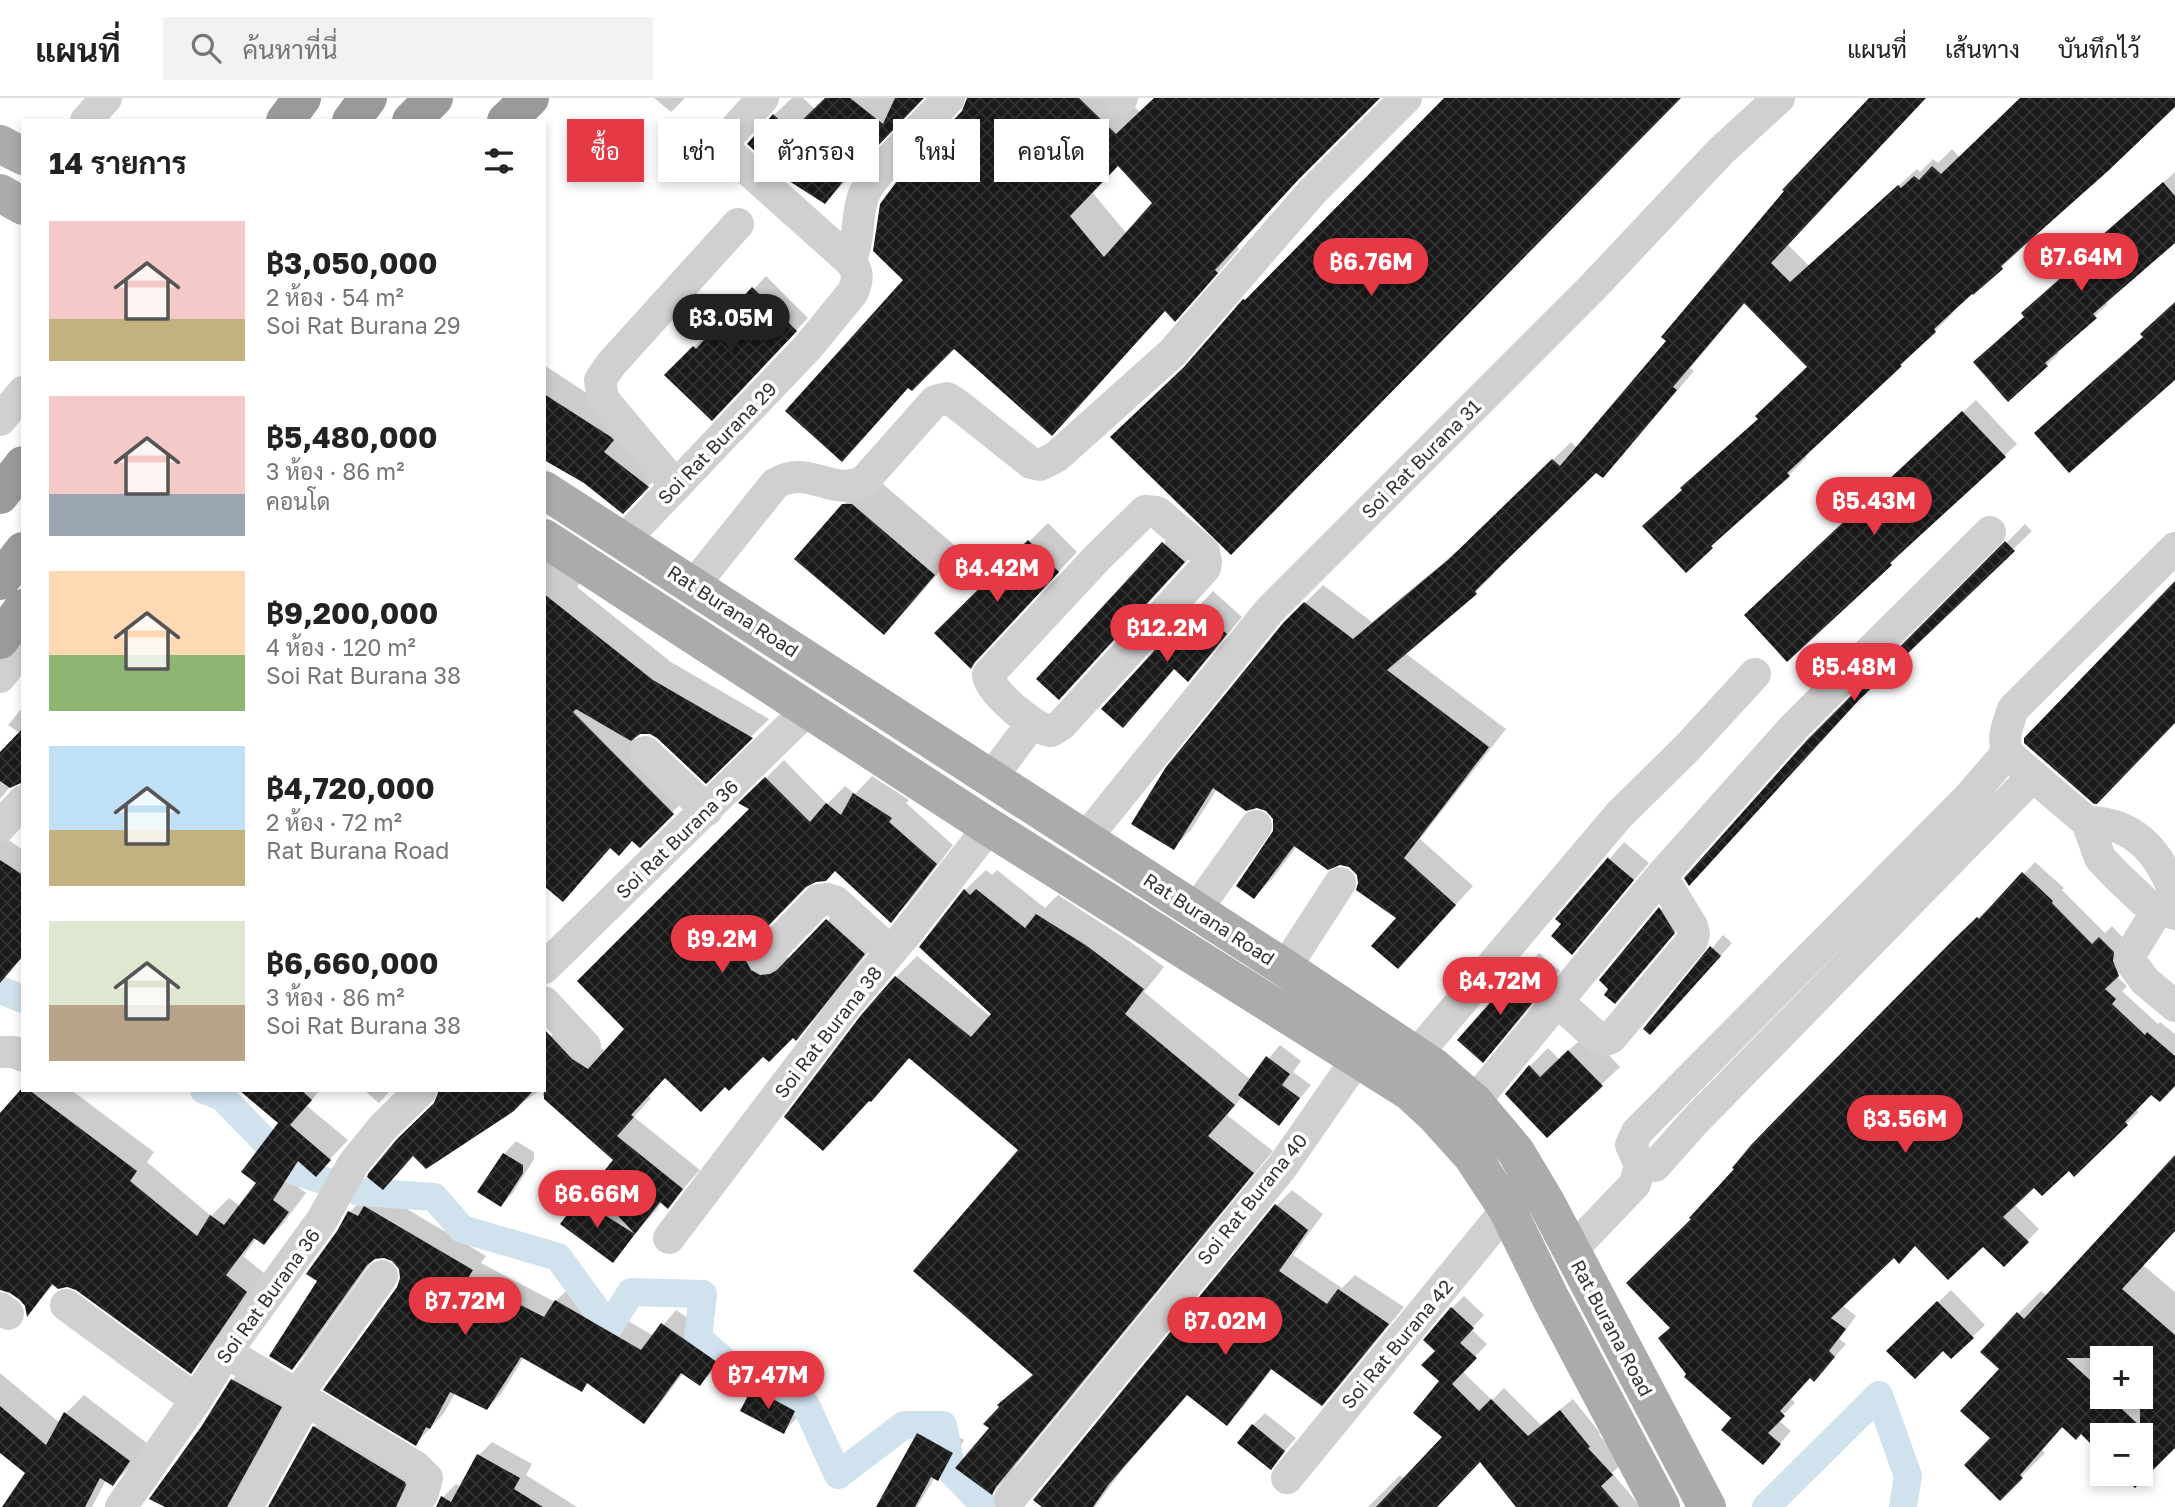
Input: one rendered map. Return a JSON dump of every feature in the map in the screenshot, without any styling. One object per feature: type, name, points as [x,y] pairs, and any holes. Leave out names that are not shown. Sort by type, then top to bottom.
[{"type":"highway","points":[[286,119],[302,98]]},
{"type":"highway","points":[[352,119],[368,98]]},
{"type":"highway","points":[[413,119],[434,98]]},
{"type":"highway","points":[[508,119],[530,98]]},
{"type":"highway","points":[[0,495],[21,468]]},
{"type":"highway","points":[[0,501],[21,484]]},
{"type":"highway","points":[[0,523],[21,501]]},
{"type":"highway","points":[[0,581],[21,554]]},
{"type":"highway","points":[[0,597],[21,577]]},
{"type":"highway","points":[[0,640],[21,611]]},
{"type":"main road","points":[[0,144],[21,155]]},
{"type":"main road","points":[[0,193],[21,205]]},
{"type":"main road","name":"Rat Burana Road","points":[[546,491],[1285,968],[1367,1044]]},
{"type":"main road","name":"Rat Burana Road","points":[[546,539],[989,827],[1367,1044],[1474,1101],[1516,1152],[1572,1251],[1707,1507]]},
{"type":"main road","name":"Rat Burana Road","points":[[1420,1071],[1435,1115],[1472,1156],[1507,1209],[1661,1507]]},
{"type":"street","points":[[88,119],[106,98]]},
{"type":"street","points":[[763,98],[727,138],[726,150],[850,261]]},
{"type":"street","name":"Soi Rat Burana 29","points":[[623,541],[808,347],[853,292],[857,270],[850,261],[856,248],[863,197],[873,179],[949,98]]},
{"type":"street","points":[[694,585],[775,484],[787,477],[801,475],[851,488],[864,481],[935,401],[947,398],[958,405],[1031,463],[1040,465],[1056,457],[1172,353],[1312,192],[1405,98]]},
{"type":"street","name":"Soi Rat Burana 31","points":[[1085,839],[1269,611],[1593,287],[1721,151],[1779,98]]},
{"type":"street","points":[[676,486],[603,399],[600,380],[612,363],[738,224]]},
{"type":"street","points":[[0,420],[21,394]]},
{"type":"street","points":[[1145,511],[1157,512],[1204,552],[1205,568],[1061,725],[1046,731],[1032,723],[990,685],[990,671],[1139,514],[1145,511]]},
{"type":"street","points":[[1474,1101],[1661,876],[1794,727],[1990,532]]},
{"type":"street","points":[[2169,906],[2149,906],[2100,858],[2087,822],[2007,753],[2004,743],[2013,709],[2175,548]]},
{"type":"street","points":[[0,677],[21,649]]},
{"type":"street","points":[[1420,1071],[1619,815],[1688,747],[1755,674]]},
{"type":"street","name":"Soi Rat Burana 36","points":[[546,966],[808,709]]},
{"type":"street","points":[[991,778],[1032,723]]},
{"type":"street","points":[[645,752],[707,810]]},
{"type":"street","points":[[1572,1251],[1635,1184],[1640,1165],[1631,1145],[1637,1132],[1958,808],[2007,753]]},
{"type":"street","points":[[1640,1165],[1655,1166],[1694,1122],[2033,776]]},
{"type":"street","points":[[0,827],[21,804]]},
{"type":"street","points":[[2087,822],[2106,822],[2136,835],[2166,871],[2169,906],[2132,952],[2131,962],[2146,981],[2175,1006]]},
{"type":"street","points":[[1196,910],[1256,826]]},
{"type":"street","name":"Soi Rat Burana 38","points":[[669,1238],[839,1014],[989,827]]},
{"type":"street","points":[[1558,1002],[1598,1038],[1611,1038],[1692,941],[1692,926],[1661,876]]},
{"type":"street","points":[[1285,968],[1340,883]]},
{"type":"street","points":[[764,957],[818,900],[827,899],[836,902],[891,952]]},
{"type":"street","points":[[546,1004],[584,1046]]},
{"type":"street","name":"Soi Rat Burana 40","points":[[1010,1499],[1282,1167],[1367,1044]]},
{"type":"street","points":[[0,1052],[21,1055]]},
{"type":"street","name":"Soi Rat Burana 36","points":[[121,1507],[338,1192],[353,1164],[383,1127],[419,1092]]},
{"type":"street","name":"Soi Rat Burana 42","points":[[1287,1478],[1507,1209]]},
{"type":"street","points":[[247,1507],[301,1398],[382,1276]]},
{"type":"street","points":[[66,1305],[196,1400]]},
{"type":"street","points":[[226,1352],[416,1467],[426,1478],[423,1493],[414,1507]]},
{"type":"building","points":[[825,98],[850,98],[877,119],[803,119]]},
{"type":"building","points":[[895,98],[924,98],[904,119],[893,119],[893,130],[879,145],[879,121],[883,124]]},
{"type":"building","points":[[967,98],[1079,98],[1101,119],[994,119],[994,182],[1103,182],[1070,216],[1104,257],[1152,203],[1118,166],[1109,175],[1109,127],[1116,134],[1154,98],[1380,98],[1298,180],[1215,270],[1218,273],[1175,322],[1165,311],[1052,436],[954,349],[912,391],[908,388],[842,462],[785,411],[903,280],[873,251],[880,204],[896,182],[980,182],[980,119],[954,119],[962,111]]},
{"type":"building","points":[[1444,98],[1681,98],[1231,555],[1110,437],[1184,367],[1243,299],[1245,300]]},
{"type":"building","points":[[1869,98],[1926,98],[1771,263],[1790,282],[1898,185],[1901,188],[1914,176],[1919,180],[1932,166],[1941,174],[2020,98],[2175,98],[2175,107],[2001,266],[2003,269],[1934,329],[1936,332],[1900,365],[1902,366],[1787,473],[1790,476],[1711,546],[1713,548],[1686,573],[1642,526],[1682,490],[1680,488],[1758,419],[1755,416],[1807,367],[1744,303],[1673,387],[1677,390],[1603,478],[1596,473],[1475,591],[1477,594],[1387,670],[1489,747],[1404,858],[1456,905],[1398,969],[1371,946],[1396,918],[1356,890],[1357,875],[1349,867],[1340,865],[1328,870],[1294,846],[1254,899],[1236,886],[1273,831],[1273,819],[1266,811],[1257,808],[1246,811],[1213,788],[1174,850],[1131,824],[1166,767],[1283,623],[1304,602],[1353,639],[1448,560],[1552,459],[1560,466],[1666,341],[1661,337],[1784,191],[1782,190]]},
{"type":"building","points":[[754,136],[754,150],[747,144]]},
{"type":"building","points":[[791,182],[843,182],[825,204]]},
{"type":"building","points":[[2163,182],[2175,196],[2175,243],[2093,314],[2097,318],[2045,363],[2048,366],[2008,402],[1973,362],[2024,317],[2021,313],[2073,267],[2069,264]]},
{"type":"building","points":[[752,287],[797,331],[712,421],[664,375],[693,346],[696,349]]},
{"type":"building","points":[[2175,302],[2175,380],[2069,473],[2034,433],[2143,337],[2140,334]]},
{"type":"building","points":[[546,395],[611,437],[614,440],[604,452],[649,487],[623,514],[584,483],[546,461]]},
{"type":"building","points":[[1962,411],[2006,457],[1787,662],[1744,615]]},
{"type":"building","points":[[842,504],[852,504],[935,575],[884,635],[794,559]]},
{"type":"building","points":[[1028,540],[1059,572],[971,669],[934,633]]},
{"type":"building","points":[[2005,541],[2015,551],[1859,700],[1689,886],[1684,878],[1807,740]]},
{"type":"building","points":[[1162,542],[1185,562],[1059,700],[1036,679]]},
{"type":"building","points":[[2175,581],[2175,723],[2097,804],[2094,804],[2024,743],[2024,738]]},
{"type":"building","points":[[546,596],[653,680],[753,738],[706,784],[657,738],[650,734],[640,734],[631,741],[576,709],[573,712],[674,814],[640,848],[632,841],[619,856],[610,848],[563,902],[546,888]]},
{"type":"building","points":[[1195,606],[1227,634],[1188,682],[1174,669],[1123,728],[1101,709]]},
{"type":"building","points":[[21,730],[21,783],[10,788],[0,781],[0,752]]},
{"type":"building","points":[[765,777],[810,822],[826,803],[841,815],[853,793],[892,818],[889,822],[937,864],[891,923],[835,871],[826,881],[806,887],[751,944],[746,953],[746,961],[751,970],[760,975],[770,974],[826,919],[865,954],[796,1041],[793,1038],[769,1062],[763,1057],[729,1091],[725,1087],[701,1112],[665,1078],[631,1115],[634,1117],[617,1136],[683,1189],[668,1209],[660,1202],[635,1234],[591,1187],[613,1160],[544,1099],[546,1031],[572,1059],[588,1069],[624,1029],[577,981],[749,809],[738,803]]},
{"type":"building","points":[[1609,856],[1608,858],[1634,880],[1572,955],[1551,936],[1561,924],[1555,919]]},
{"type":"building","points":[[0,860],[21,874],[21,958],[0,983]]},
{"type":"building","points":[[2022,872],[2092,944],[2099,937],[2114,952],[2113,961],[2119,976],[2105,989],[2116,999],[2112,1004],[2145,1035],[2147,1032],[2175,1056],[2175,1086],[2160,1102],[2151,1095],[2125,1122],[2128,1125],[2074,1177],[2069,1171],[2042,1196],[2034,1188],[2003,1217],[2029,1242],[2004,1267],[1983,1247],[1948,1280],[1915,1246],[1899,1264],[1894,1258],[1831,1318],[1846,1329],[1829,1351],[1835,1357],[1814,1382],[1810,1378],[1780,1411],[1785,1416],[1768,1433],[1781,1444],[1763,1465],[1721,1430],[1731,1418],[1684,1377],[1686,1374],[1658,1338],[1670,1328],[1626,1283],[1691,1219],[1689,1218],[1734,1169],[1732,1168],[1751,1145],[1952,941],[1977,917],[1979,919]]},
{"type":"building","points":[[964,889],[970,895],[976,889],[1025,928],[1036,914],[1087,946],[1144,989],[1125,1014],[1235,1105],[1208,1136],[1254,1173],[992,1495],[955,1468],[989,1428],[983,1424],[999,1407],[997,1405],[1033,1375],[913,1271],[1018,1150],[909,1058],[823,1151],[784,1117],[861,1015],[895,976],[971,1037],[991,1014],[919,947]]},
{"type":"building","points":[[1659,907],[1675,933],[1615,1004],[1604,995],[1608,989],[1599,980]]},
{"type":"building","points":[[1710,946],[1721,956],[1650,1035],[1643,1029]]},
{"type":"building","points":[[1519,970],[1542,991],[1483,1063],[1457,1040]]},
{"type":"building","points":[[1568,1050],[1603,1086],[1547,1138],[1505,1094],[1529,1065],[1540,1077]]},
{"type":"building","points":[[1266,1056],[1290,1074],[1282,1085],[1300,1098],[1279,1126],[1238,1095]]},
{"type":"building","points":[[21,1089],[21,1092],[32,1092],[137,1171],[130,1181],[197,1236],[210,1215],[224,1225],[256,1183],[241,1172],[278,1123],[241,1092],[303,1092],[312,1100],[290,1125],[331,1160],[316,1177],[298,1161],[273,1200],[289,1212],[264,1245],[254,1238],[226,1275],[247,1292],[191,1374],[76,1290],[67,1287],[58,1289],[52,1284],[27,1317],[25,1306],[20,1300],[0,1290],[0,1113]]},
{"type":"building","points":[[438,1092],[532,1092],[514,1111],[426,1169],[413,1156],[383,1190],[367,1177],[368,1174],[397,1139],[434,1103]]},
{"type":"building","points":[[503,1153],[523,1165],[523,1173],[501,1207],[477,1192]]},
{"type":"building","points":[[2175,1155],[2175,1231],[2122,1289],[2175,1335],[2175,1448],[2153,1470],[2153,1423],[2140,1423],[2140,1409],[2153,1409],[2153,1346],[2090,1346],[2090,1358],[2066,1358],[2090,1380],[2090,1409],[2122,1409],[2137,1423],[2090,1423],[2090,1443],[2081,1434],[2076,1440],[2062,1427],[2020,1475],[2023,1478],[2000,1501],[1964,1465],[1990,1438],[1960,1411],[1999,1369],[1980,1352],[2017,1312],[2024,1319]]},
{"type":"building","points":[[579,1199],[635,1234],[613,1263],[560,1224]]},
{"type":"building","points":[[1275,1204],[1308,1230],[1279,1271],[1327,1304],[1338,1289],[1389,1324],[1322,1406],[1271,1369],[1227,1426],[1187,1395],[1109,1484],[1093,1507],[1042,1507],[1033,1500]]},
{"type":"building","points":[[364,1206],[473,1270],[468,1278],[544,1317],[555,1300],[641,1350],[661,1323],[717,1362],[700,1386],[681,1373],[644,1424],[587,1383],[582,1392],[521,1357],[487,1410],[450,1392],[430,1429],[426,1427],[416,1446],[323,1390],[397,1287],[399,1269],[392,1261],[375,1259],[367,1265],[292,1370],[269,1356],[317,1281],[306,1274],[348,1211],[358,1216]]},
{"type":"building","points":[[1937,1301],[1974,1338],[1951,1359],[1943,1351],[1915,1379],[1886,1351]]},
{"type":"building","points":[[1451,1307],[1474,1328],[1460,1343],[1477,1358],[1452,1384],[1479,1411],[1491,1399],[1528,1436],[1560,1410],[1590,1447],[1588,1448],[1613,1475],[1601,1486],[1619,1507],[1516,1507],[1480,1462],[1437,1507],[1376,1507],[1442,1437],[1413,1413],[1439,1381],[1421,1365],[1435,1351],[1423,1340]]},
{"type":"building","points":[[231,1379],[282,1407],[227,1507],[165,1507],[149,1499],[201,1427]]},
{"type":"building","points":[[752,1388],[795,1411],[784,1434],[740,1411]]},
{"type":"building","points":[[0,1406],[46,1445],[64,1412],[130,1461],[113,1486],[100,1478],[85,1507],[2,1507],[25,1473],[0,1453]]},
{"type":"building","points":[[1252,1424],[1285,1451],[1271,1470],[1237,1443]]},
{"type":"building","points":[[313,1426],[405,1482],[396,1507],[268,1507]]},
{"type":"building","points":[[917,1433],[953,1453],[938,1481],[931,1477],[915,1507],[876,1507]]},
{"type":"building","points":[[477,1454],[520,1478],[514,1489],[543,1507],[436,1507],[441,1496],[451,1502]]},
{"type":"waterway","points":[[0,990],[21,998]]},
{"type":"waterway","points":[[209,1092],[222,1097],[294,1171],[360,1192],[434,1197],[462,1229],[558,1257],[609,1327],[631,1292],[703,1294],[698,1338],[749,1383],[806,1405],[838,1475],[904,1425],[943,1425],[952,1472],[986,1507]]},
{"type":"waterway","points":[[1766,1507],[1879,1395],[1908,1476],[1903,1507]]}]
